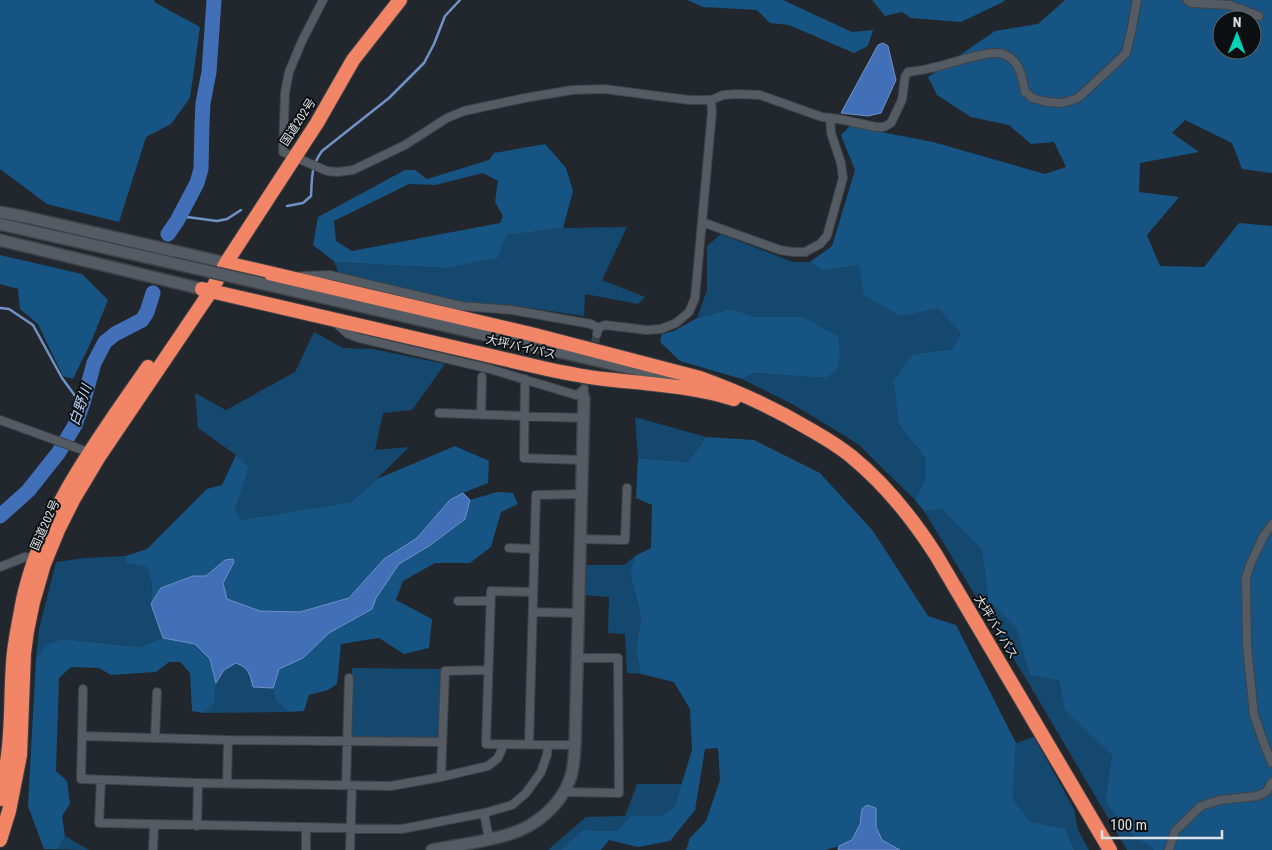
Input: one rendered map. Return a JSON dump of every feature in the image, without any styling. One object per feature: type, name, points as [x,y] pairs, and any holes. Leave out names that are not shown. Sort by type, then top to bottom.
[{"type":"highway","name":"国道202号","points":[[0,799],[8,762],[14,654],[24,599],[35,558],[56,512],[72,482],[95,454],[226,263],[316,123],[353,60],[400,0]]},
{"type":"highway","name":"大坪バイパス","points":[[226,263],[531,334],[677,372],[724,387],[777,411],[829,440],[851,456],[890,493],[922,534],[942,564],[1110,850]]},
{"type":"highway","name":"大坪バイパス","points":[[207,290],[566,373],[602,379],[680,387],[728,397],[776,414],[829,440]]},
{"type":"highway","name":"国道202号","points":[[0,840],[20,755],[24,653],[33,602],[44,564],[58,530],[95,454]]},
{"type":"street","points":[[323,0],[289,72],[285,93],[283,152],[327,171],[337,172],[353,170],[405,145],[447,118],[464,111],[572,90],[604,89],[689,100],[711,100],[724,95],[737,94],[760,95],[822,117],[884,127],[891,123],[902,100],[905,76],[908,72],[930,69],[985,54],[1002,54],[1014,61],[1022,76],[1025,92],[1032,98],[1062,103],[1078,98],[1126,53],[1137,0]]},
{"type":"street","points":[[1186,0],[1191,3],[1230,5],[1243,10]]},
{"type":"street","points":[[280,276],[330,275],[461,306],[512,310],[591,324],[597,331],[604,325],[661,330],[676,323],[689,312],[695,298],[712,112],[711,100]]},
{"type":"street","points":[[702,222],[780,250],[805,252],[820,244],[828,236],[843,178],[841,163],[831,133],[830,118]]},
{"type":"street","points":[[0,212],[226,263]]},
{"type":"street","points":[[0,224],[698,384],[724,391],[777,411]]},
{"type":"street","points":[[0,240],[207,290]]},
{"type":"street","points":[[332,319],[348,334],[359,338],[490,369],[576,395],[583,391],[575,745],[571,778],[565,792],[554,806],[529,826],[511,834],[432,850]]},
{"type":"street","points":[[481,415],[482,377]]},
{"type":"street","points":[[525,379],[524,458],[582,460]]},
{"type":"street","points":[[439,414],[583,418]]},
{"type":"street","points":[[0,420],[95,454]]},
{"type":"street","points":[[580,540],[625,540],[627,488]]},
{"type":"street","points":[[529,744],[536,495],[581,494]]},
{"type":"street","points":[[1272,524],[1263,537],[1246,578],[1247,646],[1254,715],[1272,763]]},
{"type":"street","points":[[509,548],[534,549]]},
{"type":"street","points":[[0,567],[25,557],[35,558]]},
{"type":"street","points":[[533,592],[491,591],[486,744],[575,745]]},
{"type":"street","points":[[458,601],[490,601]]},
{"type":"street","points":[[533,612],[578,613]]},
{"type":"street","points":[[565,792],[619,793],[618,658],[577,658]]},
{"type":"street","points":[[441,777],[445,671],[488,670]]},
{"type":"street","points":[[349,678],[350,850]]},
{"type":"street","points":[[83,689],[81,779],[390,786],[488,766],[498,758],[504,744]]},
{"type":"street","points":[[155,738],[157,692]]},
{"type":"street","points":[[82,736],[228,740],[442,742]]},
{"type":"street","points":[[227,783],[228,740]]},
{"type":"street","points":[[101,780],[100,823],[402,828],[484,813],[512,805],[526,793],[541,772],[547,755],[548,745]]},
{"type":"street","points":[[1170,850],[1175,831],[1201,806],[1220,800],[1257,796],[1267,791],[1272,782]]},
{"type":"street","points":[[197,826],[198,783]]},
{"type":"street","points":[[484,813],[489,839]]},
{"type":"street","points":[[153,850],[154,825]]},
{"type":"street","points":[[306,827],[306,850]]},
{"type":"shaded area","points":[[0,0],[154,0],[154,2],[200,27],[190,98],[171,124],[146,137],[119,222],[47,204],[0,169]]},
{"type":"shaded area","points":[[687,0],[783,0],[852,32],[873,30],[868,46],[854,53],[789,25],[770,23],[757,10],[703,7]]},
{"type":"shaded area","points":[[872,0],[1005,0],[961,22],[911,18],[902,12],[885,16]]},
{"type":"shaded area","points":[[1065,0],[1272,0],[1272,173],[1242,169],[1232,143],[1185,120],[1172,133],[1199,152],[1140,163],[1139,192],[1179,197],[1147,235],[1160,266],[1204,267],[1239,223],[1272,226],[1272,850],[1154,850],[1128,832],[1105,801],[1112,755],[1065,711],[1059,681],[1030,675],[1016,628],[988,600],[982,550],[941,509],[924,511],[915,500],[925,480],[926,459],[899,425],[894,380],[914,354],[952,349],[961,333],[938,309],[900,316],[864,295],[859,265],[822,271],[810,262],[832,246],[855,170],[841,135],[850,126],[933,142],[1045,174],[1066,167],[1054,142],[1031,144],[1009,125],[971,117],[937,95],[928,77],[995,31],[1038,24]]},
{"type":"shaded area","points":[[883,43],[888,46],[896,80],[881,113],[868,116],[841,113],[878,45]]},
{"type":"shaded area","points":[[545,144],[566,168],[573,191],[563,228],[507,235],[497,258],[444,268],[335,262],[313,245],[318,217],[405,170],[415,170],[427,179],[489,160],[494,153]],"holes":[[[483,173],[498,181],[495,202],[503,216],[500,223],[352,251],[336,241],[334,221],[409,184],[435,185]]]},
{"type":"shaded area","points":[[627,227],[602,280],[645,297],[638,304],[585,294],[584,316],[510,305],[458,302],[338,272],[334,262],[444,268],[507,235],[563,228]]},
{"type":"shaded area","points":[[721,234],[793,262],[810,262],[822,271],[859,265],[899,316],[938,309],[961,333],[952,349],[914,354],[899,425],[926,459],[926,480],[915,500],[858,444],[794,405],[742,379],[754,373],[826,378],[802,317],[756,317],[731,309],[697,318],[707,290],[707,246]]},
{"type":"shaded area","points":[[0,255],[82,274],[108,300],[73,379],[63,376],[38,324],[20,309],[18,289],[0,284]]},
{"type":"shaded area","points":[[731,309],[756,317],[802,317],[838,336],[840,355],[837,369],[826,378],[754,373],[742,379],[680,361],[660,342],[662,334],[674,331],[697,318]]},
{"type":"shaded area","points":[[314,332],[343,348],[373,349],[445,364],[412,410],[383,413],[375,450],[409,447],[351,502],[241,520],[235,510],[249,467],[236,455],[198,428],[195,393],[226,410],[295,372]]},
{"type":"shaded area","points":[[635,417],[706,437],[688,462],[638,458]]},
{"type":"shaded area","points":[[706,437],[754,440],[820,473],[873,531],[928,616],[956,625],[1016,743],[1013,800],[1031,822],[1065,828],[1074,850],[900,850],[882,840],[876,827],[876,808],[862,809],[858,830],[850,842],[825,850],[686,850],[690,838],[706,821],[720,780],[718,748],[705,749],[695,810],[670,841],[638,847],[609,840],[601,850],[561,850],[583,830],[617,831],[630,816],[662,816],[675,806],[692,750],[690,709],[674,682],[641,674],[636,652],[641,617],[630,574],[635,556],[651,548],[652,505],[636,498],[638,458],[688,462]]},
{"type":"shaded area","points":[[455,446],[489,461],[488,483],[450,500],[417,538],[384,559],[349,598],[300,612],[260,611],[227,599],[223,583],[234,562],[225,560],[206,576],[193,576],[161,588],[151,604],[152,583],[147,567],[125,563],[126,556],[147,549],[207,489],[222,485],[236,455],[249,467],[235,510],[241,520],[351,502],[377,479]]},
{"type":"shaded area","points":[[497,492],[513,493],[518,504],[501,512],[491,547],[470,563],[435,563],[403,581],[396,600],[432,619],[429,648],[404,654],[379,638],[341,644],[337,684],[328,690],[309,695],[304,711],[289,712],[275,700],[273,688],[279,669],[303,658],[329,633],[371,609],[376,598],[399,564],[429,546],[465,519],[470,500]]},
{"type":"shaded area","points":[[463,493],[470,500],[465,519],[429,546],[399,564],[376,598],[372,609],[329,633],[303,658],[279,669],[273,688],[253,687],[248,672],[244,667],[236,663],[224,670],[216,683],[210,659],[195,644],[163,638],[151,604],[161,588],[193,576],[206,576],[225,560],[233,559],[234,562],[223,583],[227,599],[260,611],[300,612],[349,598],[384,559],[417,538],[450,500]]},
{"type":"shaded area","points":[[941,509],[982,550],[988,600],[1016,628],[1030,675],[1059,681],[1065,711],[1112,755],[1105,801],[1128,832],[1154,850],[1127,850],[924,511]]},
{"type":"shaded area","points":[[126,556],[125,563],[147,566],[152,583],[151,604],[163,638],[139,647],[64,639],[36,658],[39,629],[56,562],[85,558]]},
{"type":"shaded area","points":[[635,556],[630,575],[641,617],[636,652],[641,674],[627,673],[625,634],[608,633],[609,597],[583,595],[586,565],[624,565]]},
{"type":"shaded area","points":[[163,638],[195,644],[210,659],[216,683],[215,703],[204,713],[192,711],[190,673],[180,662],[169,662],[156,672],[111,675],[99,668],[71,667],[59,678],[56,771],[67,781],[70,804],[62,816],[65,836],[58,849],[44,849],[28,806],[36,658],[48,644],[64,639],[139,647]]},
{"type":"shaded area","points":[[236,663],[244,667],[248,672],[253,687],[273,688],[275,700],[289,712],[204,713],[215,703],[216,683],[224,670]]},
{"type":"shaded area","points":[[352,668],[440,669],[439,739],[351,738]]},
{"type":"shaded area","points":[[1034,737],[1074,809],[1078,830],[1089,850],[1074,850],[1065,828],[1031,822],[1013,800],[1016,743]]},
{"type":"shaded area","points":[[637,784],[682,784],[675,806],[663,816],[630,816],[617,831],[583,830],[561,850],[548,850],[586,817],[625,816]]},
{"type":"shaded area","points":[[867,805],[876,808],[876,827],[882,840],[900,850],[838,850],[839,846],[852,840],[860,824],[862,809]]},
{"type":"shaded area","points":[[65,836],[89,850],[44,849],[58,849]]},
{"type":"waterway","name":"白野川","points":[[168,234],[197,183],[201,169],[203,103],[209,72],[214,0]]},
{"type":"waterway","points":[[287,206],[303,203],[311,196],[314,167],[322,151],[389,98],[424,63],[445,16],[460,0]]},
{"type":"waterway","points":[[177,221],[187,217],[217,221],[227,219],[241,210]]},
{"type":"waterway","name":"白野川","points":[[0,516],[28,491],[59,452],[75,425],[94,363],[105,342],[115,334],[142,320],[147,312],[153,293]]},
{"type":"waterway","points":[[0,308],[9,309],[33,325],[62,378],[76,397],[83,403]]},
{"type":"tunnel","points":[[584,389],[597,334]]}]
